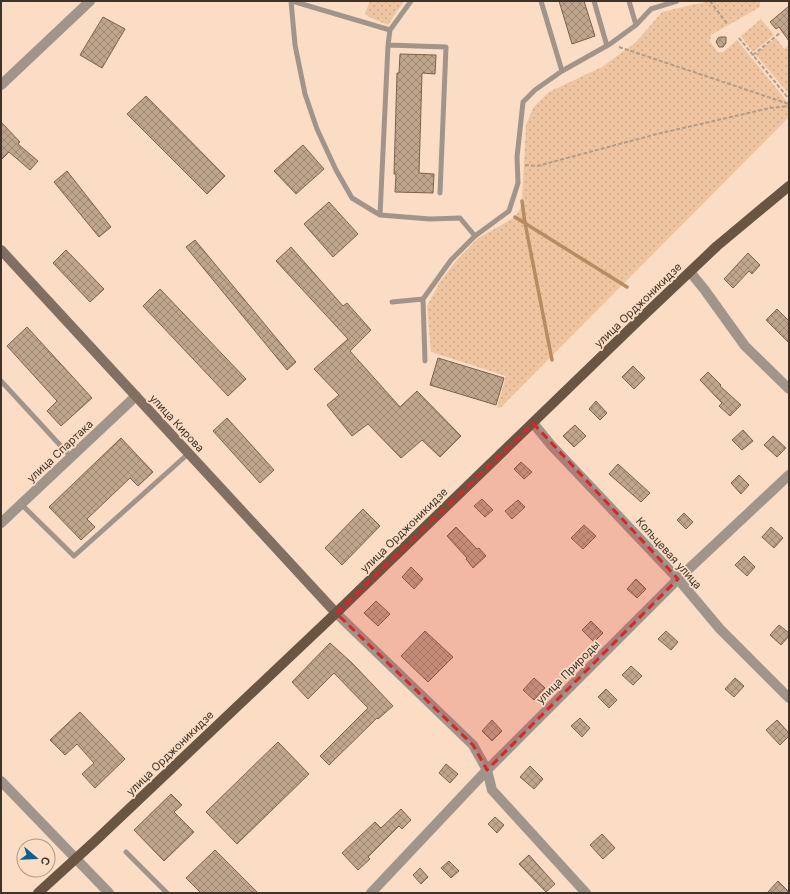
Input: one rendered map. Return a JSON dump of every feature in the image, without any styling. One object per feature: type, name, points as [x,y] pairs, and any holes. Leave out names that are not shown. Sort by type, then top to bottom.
[{"type":"main road","name":"улица Орджоникидзе","points":[[38,893],[336,612],[717,246],[789,186]]},
{"type":"main road","name":"улица Кирова","points":[[1,250],[336,612]]},
{"type":"street","points":[[1,85],[90,1]]},
{"type":"street","points":[[690,272],[704,289],[744,346],[789,389]]},
{"type":"street","name":"улица Спартака","points":[[1,523],[136,396]]},
{"type":"street","name":"Кольцевая улица","points":[[533,423],[551,445],[678,579],[720,629],[789,698]]},
{"type":"street","name":"улица Природы","points":[[371,893],[487,770],[678,579],[789,475]]},
{"type":"street","points":[[336,612],[474,745],[487,770],[492,790],[586,893]]},
{"type":"street","points":[[1,781],[109,893]]},
{"type":"lane","points":[[390,30],[292,1],[296,52],[305,94],[317,129],[336,170],[352,198],[380,214],[430,219],[460,218],[475,236]]},
{"type":"lane","points":[[380,214],[390,30],[411,1]]},
{"type":"lane","points":[[541,1],[562,71]]},
{"type":"lane","points":[[594,1],[608,45]]},
{"type":"lane","points":[[629,1],[636,25]]},
{"type":"lane","points":[[425,361],[422,300],[451,260],[475,236],[509,211],[518,183],[517,165],[520,117],[523,102],[535,90],[562,71],[608,45],[636,25],[651,9],[677,1]]},
{"type":"lane","points":[[388,45],[446,47],[440,193]]},
{"type":"lane","points":[[392,302],[422,300]]},
{"type":"lane","points":[[1,381],[71,457]]},
{"type":"lane","points":[[21,504],[74,556],[189,453]]},
{"type":"lane","points":[[126,852],[167,893]]},
{"type":"path","points":[[710,1],[728,25]]},
{"type":"path","points":[[753,55],[781,32]]},
{"type":"path","points":[[739,38],[789,100]]},
{"type":"path","points":[[608,45],[789,104]]},
{"type":"path","points":[[517,165],[537,166],[665,132],[789,104]]},
{"type":"highlighted area","points":[[533,423],[678,579],[487,770],[473,745],[336,613]]},
{"type":"shaded area","points":[[370,1],[404,1],[388,25],[369,17],[365,13]]},
{"type":"shaded area","points":[[709,1],[760,1],[760,7],[711,35],[710,42],[718,52],[723,52],[737,40],[789,104],[789,117],[500,408],[497,407],[506,376],[431,352],[427,306],[440,282],[456,261],[477,239],[515,217],[520,209],[522,201],[526,125],[533,108],[549,92],[602,67],[636,42],[662,12]]},
{"type":"shaded area","points":[[761,19],[774,35],[753,52],[741,36]]},
{"type":"shaded area","points":[[776,38],[784,49],[789,45],[789,94],[755,54]]},
{"type":"building","points":[[559,1],[584,1],[595,36],[572,44]]},
{"type":"building","points":[[789,6],[789,41],[779,27],[776,29],[770,22]]},
{"type":"building","points":[[103,17],[125,29],[102,68],[80,55]]},
{"type":"building","points":[[720,37],[726,37],[726,43],[723,47],[719,47],[716,42]]},
{"type":"building","points":[[400,54],[436,55],[435,74],[422,73],[419,173],[434,174],[433,193],[395,192],[396,174],[394,174],[397,73],[399,73]]},
{"type":"building","points":[[146,96],[225,176],[207,194],[127,114]]},
{"type":"building","points":[[1,122],[20,142],[18,144],[38,161],[30,170],[9,152],[1,160]]},
{"type":"building","points":[[303,145],[324,169],[296,194],[274,171]]},
{"type":"building","points":[[67,171],[111,227],[99,237],[54,182]]},
{"type":"building","points":[[329,202],[358,234],[333,257],[304,224]]},
{"type":"building","points":[[195,240],[296,362],[287,370],[186,247]]},
{"type":"building","points":[[291,247],[343,306],[347,303],[371,330],[350,351],[400,407],[417,391],[461,436],[440,457],[422,440],[401,458],[368,424],[352,436],[327,405],[339,395],[314,369],[348,339],[276,261]]},
{"type":"building","points":[[66,250],[104,289],[90,302],[53,263]]},
{"type":"building","points":[[748,253],[760,265],[752,274],[749,271],[733,288],[724,279]]},
{"type":"building","points":[[160,289],[246,379],[228,396],[143,306]]},
{"type":"building","points":[[777,309],[789,321],[789,343],[766,320]]},
{"type":"building","points":[[27,327],[92,398],[61,426],[47,411],[57,401],[7,346]]},
{"type":"building","points":[[438,358],[504,378],[496,405],[430,385]]},
{"type":"building","points":[[633,366],[645,378],[634,389],[622,377]]},
{"type":"building","points":[[708,372],[721,385],[720,386],[741,405],[730,416],[719,406],[722,403],[700,380]]},
{"type":"building","points":[[596,401],[607,413],[600,420],[589,409]]},
{"type":"building","points":[[227,418],[274,470],[260,483],[213,431]]},
{"type":"building","points":[[575,425],[586,436],[574,447],[563,436]]},
{"type":"building","points":[[743,430],[753,441],[742,450],[732,440]]},
{"type":"building","points":[[773,436],[786,448],[777,457],[764,445]]},
{"type":"building","points":[[121,438],[153,472],[138,486],[130,478],[87,519],[95,527],[81,540],[49,507]]},
{"type":"building","points":[[521,462],[532,472],[524,479],[514,469]]},
{"type":"building","points":[[618,464],[650,493],[641,502],[609,474]]},
{"type":"building","points":[[739,475],[749,485],[741,494],[731,483]]},
{"type":"building","points":[[482,499],[493,510],[485,517],[474,506]]},
{"type":"building","points":[[518,500],[525,507],[512,519],[505,511]]},
{"type":"building","points":[[363,509],[380,526],[342,565],[325,548]]},
{"type":"building","points":[[684,513],[693,522],[686,529],[677,520]]},
{"type":"building","points":[[584,525],[596,536],[583,549],[571,538]]},
{"type":"building","points":[[456,527],[477,549],[479,548],[486,556],[473,568],[466,559],[467,558],[447,536]]},
{"type":"building","points":[[771,527],[783,538],[774,548],[762,537]]},
{"type":"building","points":[[744,556],[755,567],[747,576],[735,565]]},
{"type":"building","points":[[411,567],[423,579],[414,589],[402,577]]},
{"type":"building","points":[[636,579],[646,589],[637,598],[627,589]]},
{"type":"building","points":[[376,601],[390,614],[378,626],[364,613]]},
{"type":"building","points":[[591,621],[603,633],[594,642],[582,630]]},
{"type":"building","points":[[779,625],[789,633],[789,636],[781,645],[770,635]]},
{"type":"building","points":[[425,631],[453,657],[428,682],[401,656]]},
{"type":"building","points":[[666,631],[678,642],[671,650],[658,639]]},
{"type":"building","points":[[330,643],[352,663],[393,706],[378,719],[377,718],[329,765],[320,756],[368,708],[334,673],[308,699],[292,682]]},
{"type":"building","points":[[631,666],[642,676],[633,685],[622,675]]},
{"type":"building","points":[[534,678],[545,688],[534,700],[523,690]]},
{"type":"building","points":[[735,678],[744,686],[734,697],[725,689]]},
{"type":"building","points":[[606,689],[617,700],[609,708],[598,697]]},
{"type":"building","points":[[80,712],[125,759],[95,788],[82,774],[94,763],[77,744],[65,755],[50,740]]},
{"type":"building","points":[[580,718],[590,728],[582,737],[571,726]]},
{"type":"building","points":[[492,720],[502,731],[492,741],[482,731]]},
{"type":"building","points":[[777,720],[789,733],[789,736],[780,745],[766,730]]},
{"type":"building","points":[[278,742],[309,774],[237,844],[206,812]]},
{"type":"building","points":[[446,764],[458,774],[450,783],[439,773]]},
{"type":"building","points":[[530,766],[543,779],[534,789],[520,777]]},
{"type":"building","points":[[171,794],[182,805],[174,812],[194,832],[164,861],[134,830]]},
{"type":"building","points":[[401,809],[411,820],[402,829],[399,826],[368,857],[370,859],[358,870],[342,853],[375,822],[381,828]]},
{"type":"building","points":[[495,817],[504,825],[497,833],[488,824]]},
{"type":"building","points":[[602,834],[615,848],[603,859],[590,845]]},
{"type":"building","points":[[215,850],[258,893],[201,893],[186,878]]},
{"type":"building","points":[[529,855],[555,884],[546,892],[519,864]]},
{"type":"building","points":[[449,861],[459,871],[451,878],[441,868]]},
{"type":"building","points":[[420,868],[428,877],[421,884],[413,875]]},
{"type":"building","points":[[778,881],[789,893],[767,893]]},
{"type":"waterway","points":[[522,201],[552,360]]},
{"type":"waterway","points":[[515,217],[627,287]]}]
